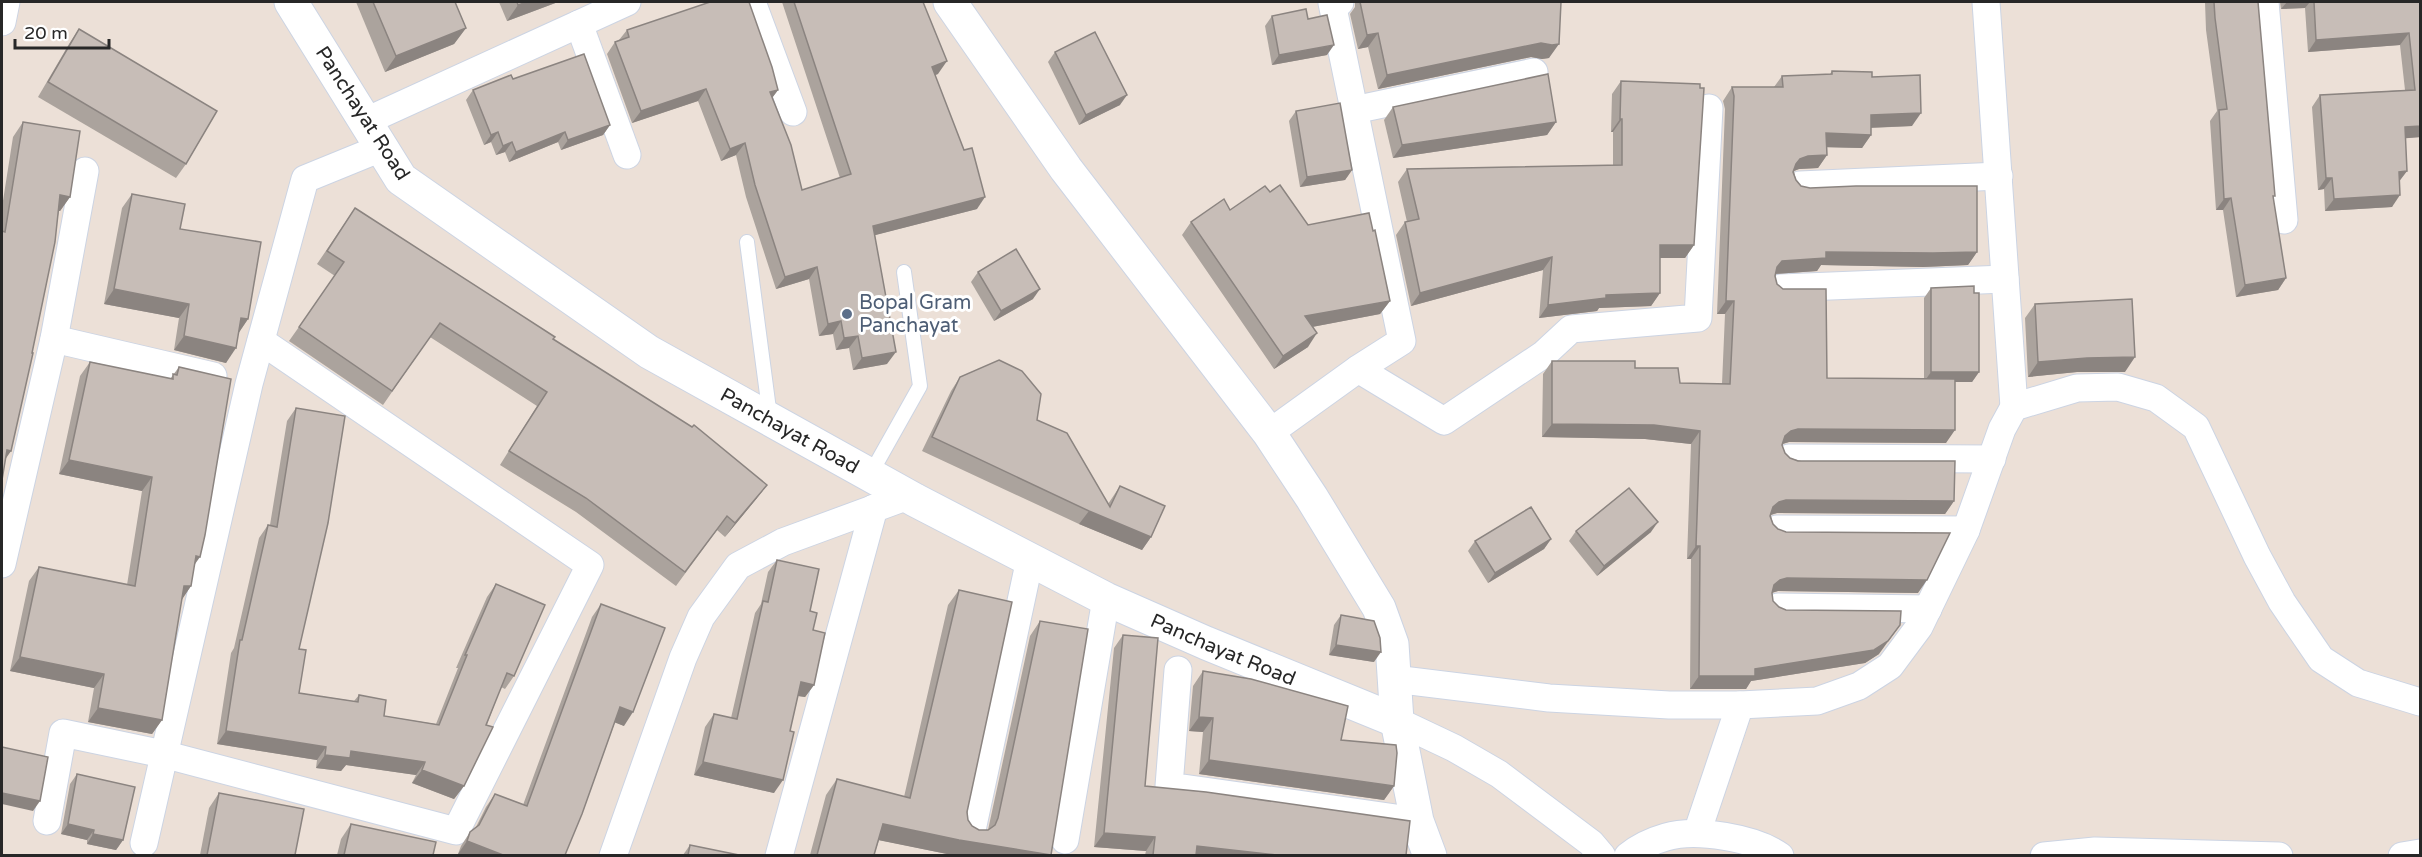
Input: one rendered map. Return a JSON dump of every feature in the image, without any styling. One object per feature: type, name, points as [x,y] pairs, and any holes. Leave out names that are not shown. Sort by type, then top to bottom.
[{"type":"street","points":[[2,22],[6,2]]},
{"type":"street","name":"Panchayat Road","points":[[291,2],[401,179],[649,352],[908,496],[1106,599],[1206,643],[1397,721]]},
{"type":"street","points":[[144,843],[249,384],[305,179],[373,135],[579,24],[627,2]]},
{"type":"street","points":[[752,2],[793,112]]},
{"type":"street","points":[[950,2],[1066,169],[1269,433],[1312,498],[1379,608],[1392,644],[1397,721],[1417,821],[1431,855]]},
{"type":"street","points":[[1269,433],[1358,369],[1402,341],[1332,3],[1341,2]]},
{"type":"street","points":[[1394,679],[1549,698],[1669,705],[1740,705],[1817,701],[1860,686],[1890,666],[1919,627],[1966,530],[2002,429],[2014,406],[1986,2]]},
{"type":"street","points":[[2265,2],[2284,220]]},
{"type":"street","points":[[579,24],[627,155]]},
{"type":"street","points":[[1354,110],[1534,72]]},
{"type":"street","points":[[1358,369],[1444,421],[1544,354],[1571,329],[1698,318],[1708,108]]},
{"type":"street","points":[[2,564],[54,339],[85,171]]},
{"type":"street","points":[[1800,185],[1999,176]]},
{"type":"street","points":[[1781,288],[2006,279]]},
{"type":"street","points":[[54,339],[249,384]]},
{"type":"street","points":[[47,821],[63,732],[163,754],[456,831],[590,565],[261,341]]},
{"type":"street","points":[[2014,406],[2077,388],[2118,387],[2156,398],[2196,427],[2257,556],[2282,602],[2321,659],[2358,683],[2421,702]]},
{"type":"street","points":[[1789,458],[1992,459]]},
{"type":"street","points":[[613,855],[679,669],[700,617],[738,566],[783,542],[908,496]]},
{"type":"street","points":[[779,855],[874,508]]},
{"type":"street","points":[[1777,530],[1966,530]]},
{"type":"street","points":[[972,830],[1030,559]]},
{"type":"street","points":[[1065,840],[1106,599]]},
{"type":"street","points":[[1778,607],[1928,609]]},
{"type":"street","points":[[1178,670],[1169,786],[1417,821]]},
{"type":"street","points":[[1697,833],[1740,705]]},
{"type":"street","points":[[1397,721],[1454,748],[1499,774],[1592,843],[1602,855]]},
{"type":"street","points":[[1628,855],[1640,847],[1667,836],[1697,833],[1745,841],[1780,855]]},
{"type":"street","points":[[2044,855],[2095,851],[2279,855]]},
{"type":"street","points":[[2402,855],[2421,853]]},
{"type":"lane","points":[[747,242],[771,420]]},
{"type":"lane","points":[[870,475],[920,386],[904,272]]},
{"type":"building","points":[[373,2],[455,2],[466,28],[396,56]]},
{"type":"building","points":[[710,2],[749,2],[772,67],[778,90],[770,92],[791,145],[802,190],[851,174],[794,2],[923,2],[947,61],[932,67],[964,150],[972,148],[985,197],[873,226],[896,352],[862,358],[858,336],[844,338],[841,321],[828,324],[817,267],[785,277],[755,185],[745,143],[730,149],[706,89],[641,111],[615,42],[629,37],[627,30]]},
{"type":"building","points":[[1360,2],[1561,2],[1559,44],[1541,43],[1387,75],[1378,33],[1367,35]]},
{"type":"building","points":[[2214,2],[2258,2],[2275,196],[2273,196],[2286,278],[2245,285],[2231,198],[2224,199],[2219,110],[2227,109]]},
{"type":"building","points":[[2314,2],[2421,2],[2421,126],[2405,127],[2407,171],[2399,172],[2400,195],[2334,199],[2332,178],[2326,178],[2320,95],[2415,90],[2409,33],[2316,40]]},
{"type":"building","points":[[1306,9],[1308,19],[1327,15],[1334,45],[1279,55],[1272,16]]},
{"type":"building","points":[[79,29],[217,111],[186,164],[48,82]]},
{"type":"building","points":[[1095,32],[1127,95],[1086,115],[1055,52]]},
{"type":"building","points":[[584,54],[610,125],[568,140],[565,132],[516,152],[512,142],[503,146],[498,132],[491,135],[473,90],[511,75],[513,79]]},
{"type":"building","points":[[1832,71],[1872,72],[1872,77],[1920,75],[1921,113],[1871,115],[1871,135],[1826,133],[1827,155],[1800,159],[1793,172],[1796,180],[1801,186],[1810,188],[1977,186],[1977,252],[1826,252],[1826,258],[1782,261],[1777,267],[1775,276],[1777,284],[1783,289],[1826,289],[1827,378],[1955,379],[1955,430],[1798,429],[1785,436],[1782,445],[1790,458],[1798,461],[1955,461],[1954,501],[1786,500],[1773,507],[1770,516],[1778,529],[1786,532],[1950,533],[1927,580],[1787,578],[1774,585],[1773,601],[1786,610],[1901,611],[1900,625],[1888,641],[1874,650],[1755,669],[1755,676],[1699,676],[1700,546],[1696,546],[1700,431],[1654,425],[1552,424],[1552,361],[1635,361],[1635,368],[1678,368],[1680,383],[1730,384],[1734,301],[1726,301],[1734,96],[1732,87],[1783,87],[1782,76],[1832,74]]},
{"type":"building","points":[[1548,74],[1556,122],[1402,145],[1393,107]]},
{"type":"building","points":[[1621,81],[1700,84],[1700,88],[1704,88],[1694,245],[1660,245],[1660,293],[1606,295],[1606,298],[1548,305],[1552,257],[1420,293],[1405,222],[1419,219],[1407,169],[1622,165]]},
{"type":"building","points":[[1340,103],[1352,170],[1307,177],[1296,111]]},
{"type":"building","points":[[23,122],[80,131],[70,197],[60,195],[55,242],[33,353],[11,451],[7,450],[2,480],[2,231],[5,232]]},
{"type":"building","points":[[1280,185],[1308,225],[1369,213],[1373,231],[1375,230],[1390,301],[1305,316],[1317,333],[1283,356],[1191,222],[1224,199],[1230,210],[1265,186],[1270,192]]},
{"type":"building","points":[[132,194],[185,204],[180,229],[261,242],[248,319],[241,318],[236,348],[184,336],[189,304],[114,289]]},
{"type":"building","points":[[355,208],[555,337],[553,339],[692,427],[694,425],[767,485],[735,523],[727,516],[685,572],[586,498],[509,451],[547,392],[440,323],[392,391],[299,327],[344,262],[327,251]]},
{"type":"building","points":[[1016,249],[1040,289],[1001,311],[978,272]]},
{"type":"building","points":[[1974,286],[1974,293],[1979,293],[1979,372],[1931,372],[1931,288]]},
{"type":"building","points":[[2132,299],[2135,357],[2038,362],[2035,304]]},
{"type":"building","points":[[999,360],[1022,371],[1041,394],[1037,420],[1067,433],[1110,507],[1120,486],[1165,506],[1151,537],[1089,511],[932,437],[960,377]]},
{"type":"building","points":[[90,362],[173,379],[173,374],[177,375],[179,367],[231,379],[205,535],[200,557],[196,556],[191,586],[184,586],[162,720],[98,708],[104,674],[20,657],[39,567],[135,586],[152,477],[69,460]]},
{"type":"building","points":[[296,408],[345,416],[328,523],[299,649],[306,650],[299,693],[358,702],[359,695],[386,700],[384,716],[439,725],[467,655],[465,655],[496,584],[545,605],[514,676],[507,673],[486,725],[493,727],[464,786],[422,770],[425,762],[351,751],[350,758],[325,755],[326,747],[226,731],[240,640],[242,640],[268,525],[277,527]]},
{"type":"building","points":[[1629,488],[1658,522],[1604,566],[1576,531]]},
{"type":"building","points":[[1531,507],[1551,539],[1495,573],[1475,541]]},
{"type":"building","points":[[777,560],[819,569],[810,611],[817,613],[813,630],[825,633],[814,685],[801,682],[790,731],[794,732],[783,780],[703,762],[714,714],[737,719],[763,601],[768,602]]},
{"type":"building","points":[[959,590],[1012,602],[967,812],[972,826],[979,830],[988,830],[995,825],[998,818],[1040,621],[1088,629],[1051,855],[959,840],[883,824],[874,855],[817,855],[837,779],[910,798]]},
{"type":"building","points":[[601,604],[665,628],[633,712],[620,707],[565,855],[503,855],[467,841],[470,832],[479,825],[495,794],[527,806]]},
{"type":"building","points":[[1341,615],[1374,621],[1380,638],[1381,652],[1336,645]]},
{"type":"building","points":[[1123,635],[1158,638],[1145,786],[1206,792],[1410,821],[1406,855],[1277,855],[1197,846],[1196,855],[1153,855],[1155,837],[1104,833]]},
{"type":"building","points":[[1203,671],[1251,679],[1348,706],[1341,740],[1396,745],[1394,786],[1209,760],[1213,718],[1199,717]]},
{"type":"building","points":[[2,747],[48,757],[40,801],[2,793]]},
{"type":"building","points":[[77,774],[135,787],[123,840],[93,834],[94,830],[68,824]]},
{"type":"building","points":[[219,793],[304,809],[295,855],[207,855]]},
{"type":"building","points":[[351,824],[436,842],[433,855],[344,855]]},
{"type":"building","points":[[690,845],[739,855],[688,855]]},
{"type":"place","name":"Bopal Gram Panchayat","points":[[847,314]]}]
